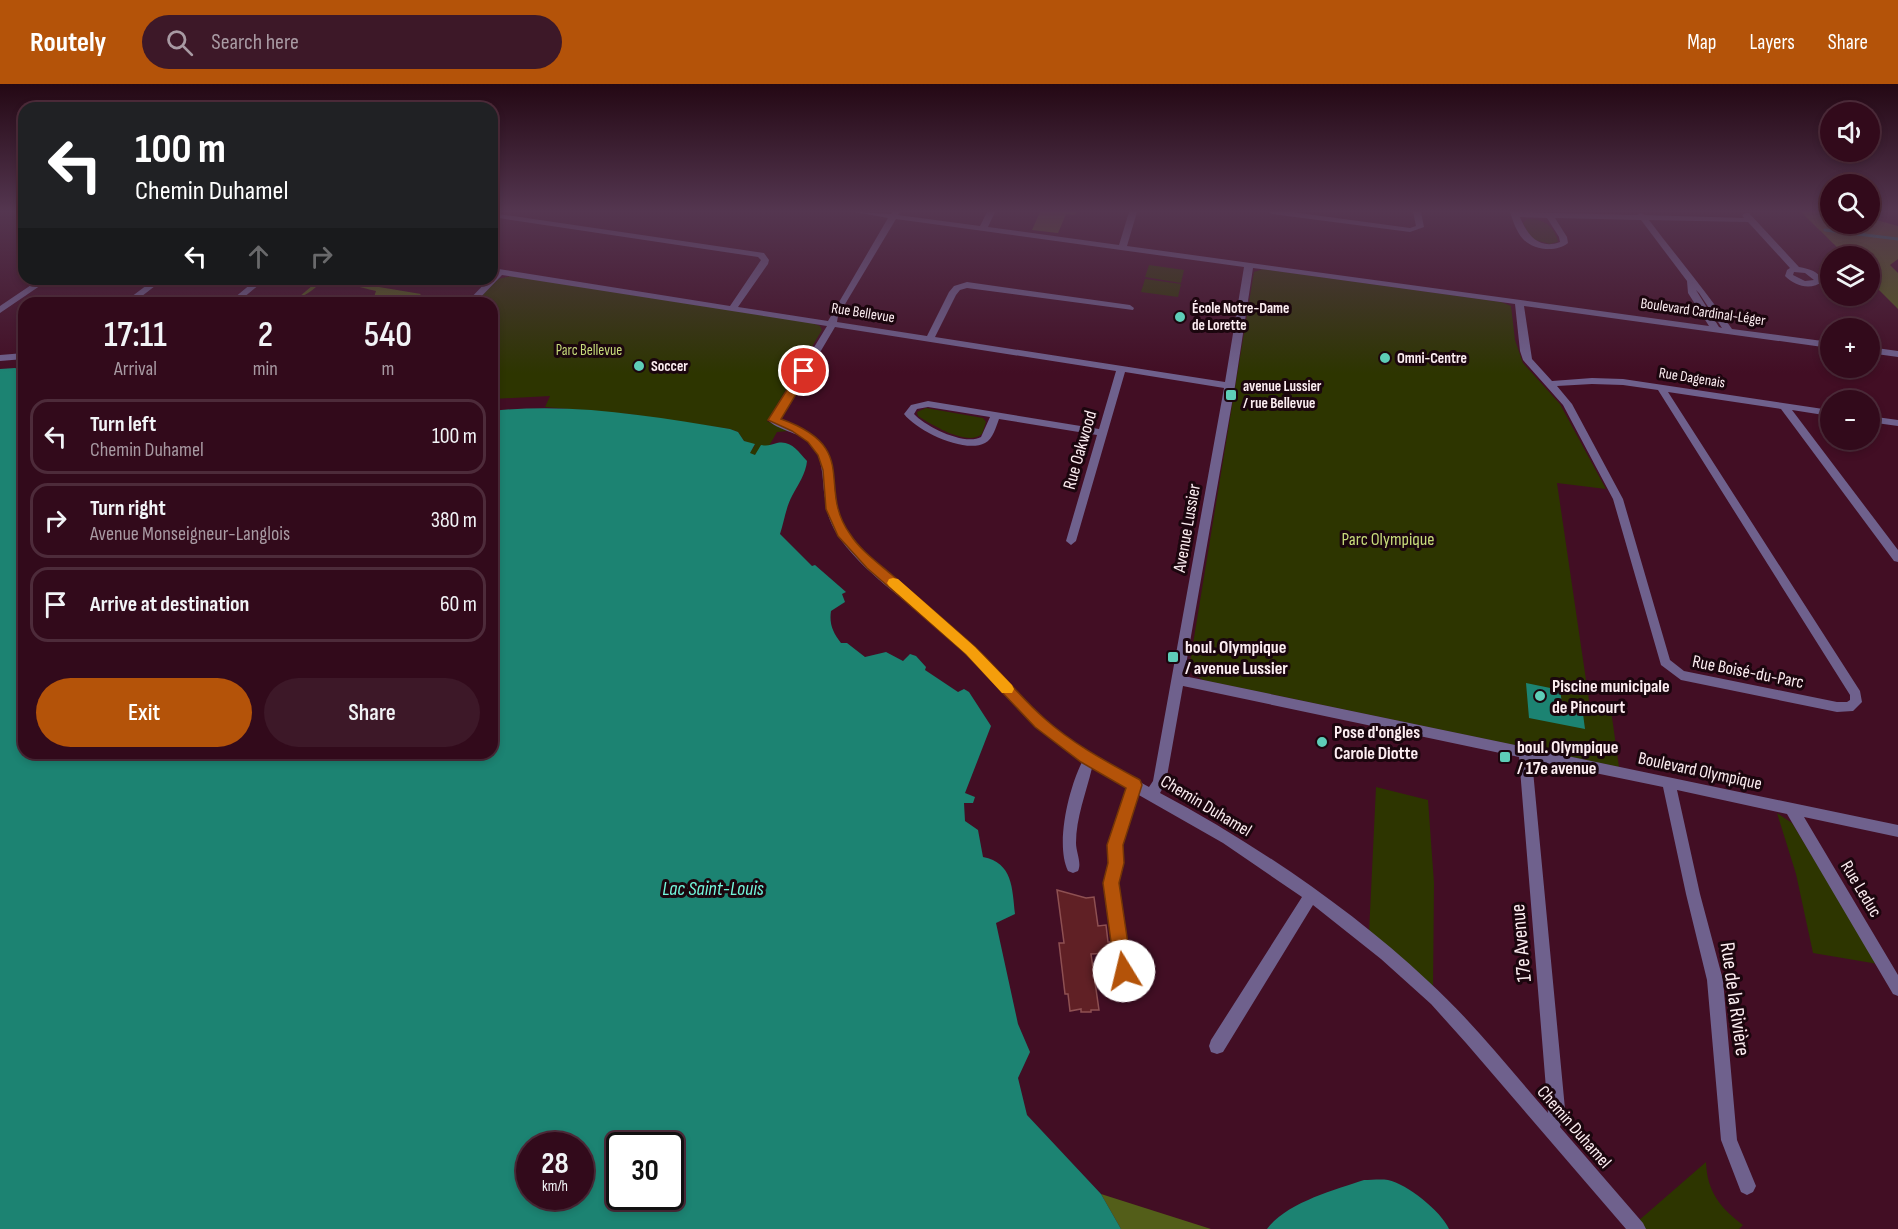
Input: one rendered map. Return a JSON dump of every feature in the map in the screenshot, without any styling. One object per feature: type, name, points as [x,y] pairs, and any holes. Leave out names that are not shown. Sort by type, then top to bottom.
[{"type":"street","points":[[733,308],[763,265]]},
{"type":"street","points":[[832,323],[866,265]]},
{"type":"street","name":"Avenue Lussier","points":[[1152,795],[1159,782],[1178,680],[1249,265]]},
{"type":"street","name":"Boulevard Cardinal-Léger","points":[[1252,265],[1820,344]]},
{"type":"street","points":[[1679,265],[1702,291],[1729,331]]},
{"type":"street","points":[[1793,265],[1796,269]]},
{"type":"street","name":"Rue Bellevue","points":[[498,271],[1230,386]]},
{"type":"street","points":[[1691,281],[1692,293],[1716,329]]},
{"type":"street","points":[[19,297],[37,285]]},
{"type":"street","points":[[135,297],[152,285]]},
{"type":"street","points":[[240,297],[254,285]]},
{"type":"street","points":[[475,297],[485,285]]},
{"type":"street","points":[[930,338],[952,294],[957,288],[967,285],[1130,308]]},
{"type":"street","points":[[0,310],[18,298]]},
{"type":"street","name":"Rue Boisé-du-Parc","points":[[1519,301],[1527,357],[1576,418],[1618,499],[1665,662],[1681,675],[1837,707],[1849,707],[1856,702],[1856,694],[1662,388]]},
{"type":"street","name":"Chemin Duhamel","points":[[832,323],[774,420],[796,428],[812,440],[824,454],[829,470],[832,509],[839,528],[851,545],[971,650],[1040,723],[1090,760],[1253,855],[1311,896],[1388,956],[1438,1000],[1636,1229]]},
{"type":"street","points":[[1880,352],[1898,354]]},
{"type":"street","points":[[0,358],[18,356]]},
{"type":"street","name":"Rue Oakwood","points":[[1071,541],[1121,369]]},
{"type":"street","name":"Rue Dagenais","points":[[1549,384],[1607,381],[1820,411]]},
{"type":"street","points":[[995,416],[986,437],[978,443],[967,444],[916,422],[909,414],[914,407],[928,404],[1102,433]]},
{"type":"street","points":[[1784,406],[1898,558]]},
{"type":"street","points":[[1880,420],[1898,423]]},
{"type":"street","name":"Boulevard Olympique","points":[[1178,680],[1898,831]]},
{"type":"street","name":"17e Avenue","points":[[1525,753],[1557,1109],[1555,1120],[1549,1126]]},
{"type":"street","points":[[1073,867],[1069,853],[1069,837],[1090,760]]},
{"type":"street","name":"Rue de la Rivière","points":[[1670,783],[1693,894],[1715,980],[1729,1140],[1747,1186]]},
{"type":"street","points":[[1124,971],[1111,883],[1116,863],[1115,845],[1135,785]]},
{"type":"street","name":"Rue Leduc","points":[[1791,808],[1898,989]]},
{"type":"street","points":[[1217,1046],[1311,896]]},
{"type":"green space","points":[[1149,265],[1184,270],[1181,283],[1145,277]]},
{"type":"green space","name":"Parc Olympique","points":[[1263,269],[1501,302],[1511,306],[1515,340],[1523,363],[1560,404],[1606,489],[1557,483],[1590,707],[1611,710],[1619,767],[1203,680],[1192,673],[1190,662],[1254,272]]},
{"type":"green space","name":"Parc Bellevue","points":[[511,276],[812,323],[820,326],[822,330],[767,421],[788,431],[777,432],[769,446],[755,455],[749,454],[755,445],[744,441],[738,432],[730,429],[629,414],[545,407],[550,396],[498,399],[498,297],[481,297],[492,285],[498,285],[498,279]]},
{"type":"green space","points":[[1145,279],[1181,284],[1178,297],[1141,292]]},
{"type":"green space","points":[[926,408],[983,418],[986,422],[982,434],[968,438],[941,429],[918,416],[917,412]]},
{"type":"green space","points":[[1376,787],[1428,800],[1434,883],[1433,988],[1369,933]]},
{"type":"green space","points":[[1777,813],[1792,823],[1878,964],[1813,953],[1796,874]]},
{"type":"green space","points":[[1706,1162],[1709,1182],[1716,1198],[1743,1225],[1739,1229],[1643,1229],[1637,1222]]},
{"type":"shaded area","points":[[1880,265],[1890,265],[1898,273],[1898,309],[1880,291]]},
{"type":"shaded area","points":[[313,285],[320,285],[306,294],[299,297]]},
{"type":"shaded area","points":[[350,285],[367,285],[421,294],[418,297],[374,297],[376,291]]},
{"type":"shaded area","points":[[1101,1194],[1211,1229],[1121,1229]]},
{"type":"water","name":"Lac Saint-Louis","points":[[0,369],[18,369],[18,759],[498,759],[498,411],[552,408],[641,415],[730,429],[738,432],[744,441],[755,444],[750,453],[755,455],[761,445],[786,443],[794,447],[807,461],[788,505],[780,534],[812,566],[815,565],[846,592],[842,594],[845,602],[831,611],[831,624],[838,639],[865,657],[886,652],[903,661],[910,654],[916,656],[926,667],[925,670],[958,692],[964,689],[969,692],[991,726],[965,793],[975,797],[973,803],[964,803],[965,821],[978,830],[983,857],[993,860],[1006,871],[1011,886],[1015,914],[996,923],[1018,1024],[1030,1052],[1018,1078],[1027,1115],[1101,1194],[1121,1229],[0,1229]]},
{"type":"water","points":[[1526,683],[1560,690],[1563,710],[1583,714],[1585,729],[1529,718]]},
{"type":"water","points":[[1364,1180],[1388,1180],[1404,1187],[1439,1214],[1449,1229],[1267,1229],[1275,1220],[1298,1205]]},
{"type":"building","points":[[1057,890],[1086,898],[1094,897],[1098,926],[1106,925],[1108,942],[1111,942],[1113,953],[1091,954],[1099,1010],[1070,1011],[1068,994],[1065,994],[1059,943],[1064,943]]},
{"type":"slow traffic","points":[[893,583],[971,650],[1007,689]]},
{"type":"place","name":"École Notre-Dame de Lorette","points":[[1180,317]]},
{"type":"place","name":"Omni-Centre","points":[[1385,358]]},
{"type":"place","name":"Soccer","points":[[639,366]]},
{"type":"place","name":"avenue Lussier / rue Bellevue","points":[[1231,395]]},
{"type":"place","name":"boul. Olympique / avenue Lussier","points":[[1173,657]]},
{"type":"place","name":"Piscine municipale de Pincourt","points":[[1540,696]]},
{"type":"place","name":"Pose d'ongles Carole Diotte","points":[[1322,742]]},
{"type":"place","name":"boul. Olympique / 17e avenue","points":[[1505,757]]},
{"type":"route","points":[[804,371],[774,420],[796,428],[812,440],[824,454],[829,470],[832,509],[839,528],[851,545],[971,650],[1040,723],[1087,758],[1135,785],[1129,797],[1115,845],[1116,863],[1111,883],[1124,971]]}]
